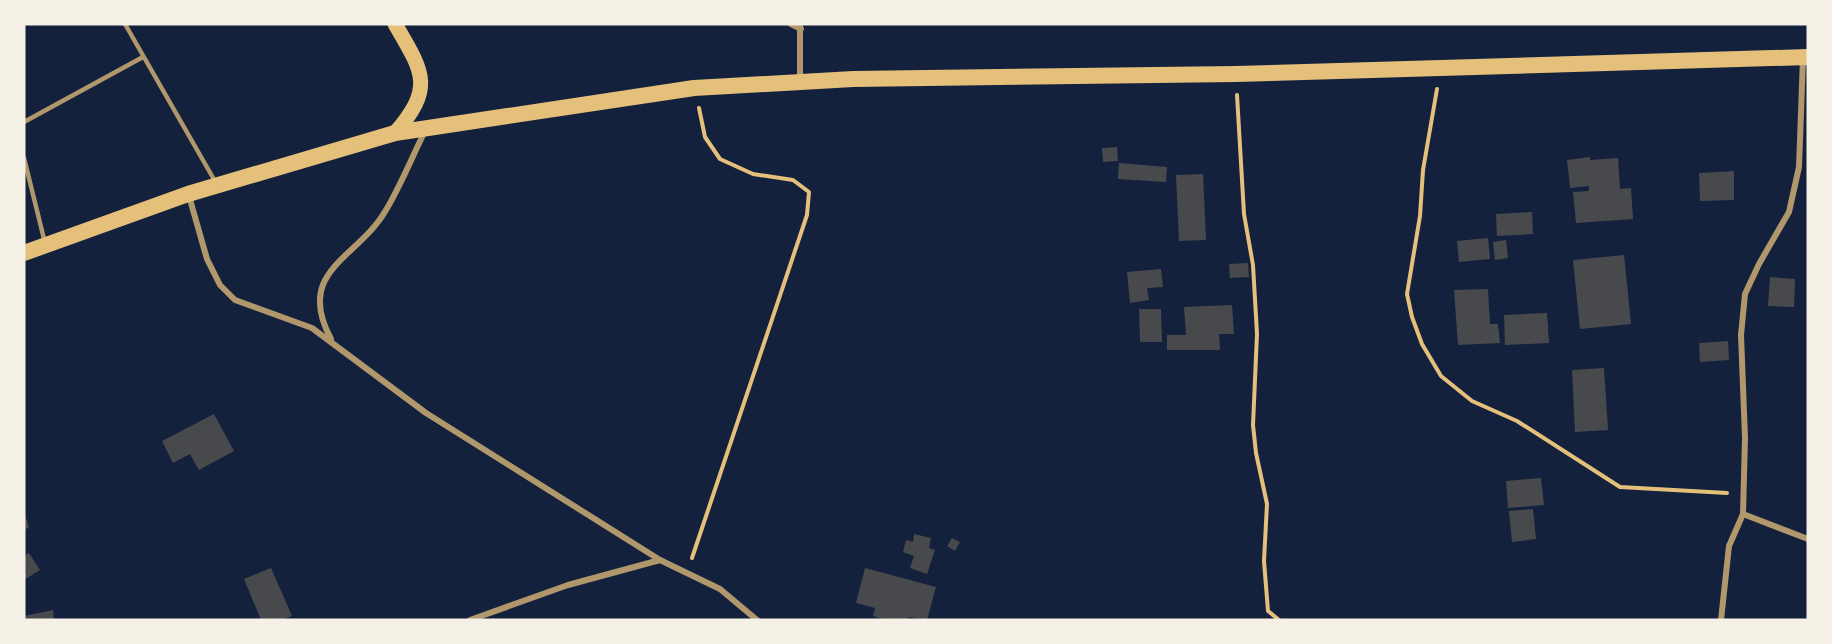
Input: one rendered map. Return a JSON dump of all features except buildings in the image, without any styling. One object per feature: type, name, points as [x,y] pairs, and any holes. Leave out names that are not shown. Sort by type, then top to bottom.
[{"type":"highway","points":[[24,253],[188,194],[394,133],[694,88],[800,81],[1236,74],[1806,58]]},
{"type":"main road","points":[[394,133],[412,113],[421,91],[420,70],[395,24]]},
{"type":"street","points":[[791,24],[801,27],[800,81]]},
{"type":"street","points":[[1721,620],[1729,546],[1743,514],[1745,438],[1741,335],[1745,294],[1759,264],[1790,212],[1799,167],[1806,58]]},
{"type":"street","points":[[332,339],[321,320],[320,296],[325,278],[347,252],[366,237],[387,209],[427,128]]},
{"type":"street","points":[[188,194],[207,259],[220,285],[235,300],[312,328],[332,339],[426,413],[660,560],[720,589],[757,620]]},
{"type":"street","points":[[1743,514],[1808,539]]},
{"type":"street","points":[[470,620],[568,585],[660,560]]},
{"type":"lane","points":[[125,24],[218,185]]},
{"type":"lane","points":[[24,122],[144,57]]},
{"type":"lane","points":[[24,158],[45,245]]},
{"type":"path","points":[[1441,68],[1423,170],[1420,216],[1407,294],[1412,317],[1422,344],[1441,376],[1472,401],[1516,421],[1620,487],[1723,491],[1742,502]]},
{"type":"path","points":[[1236,74],[1244,214],[1253,265],[1257,334],[1253,425],[1256,453],[1267,504],[1264,561],[1268,611],[1279,620]]},
{"type":"path","points":[[687,573],[807,215],[809,192],[793,180],[753,174],[720,159],[705,137],[694,88]]}]
